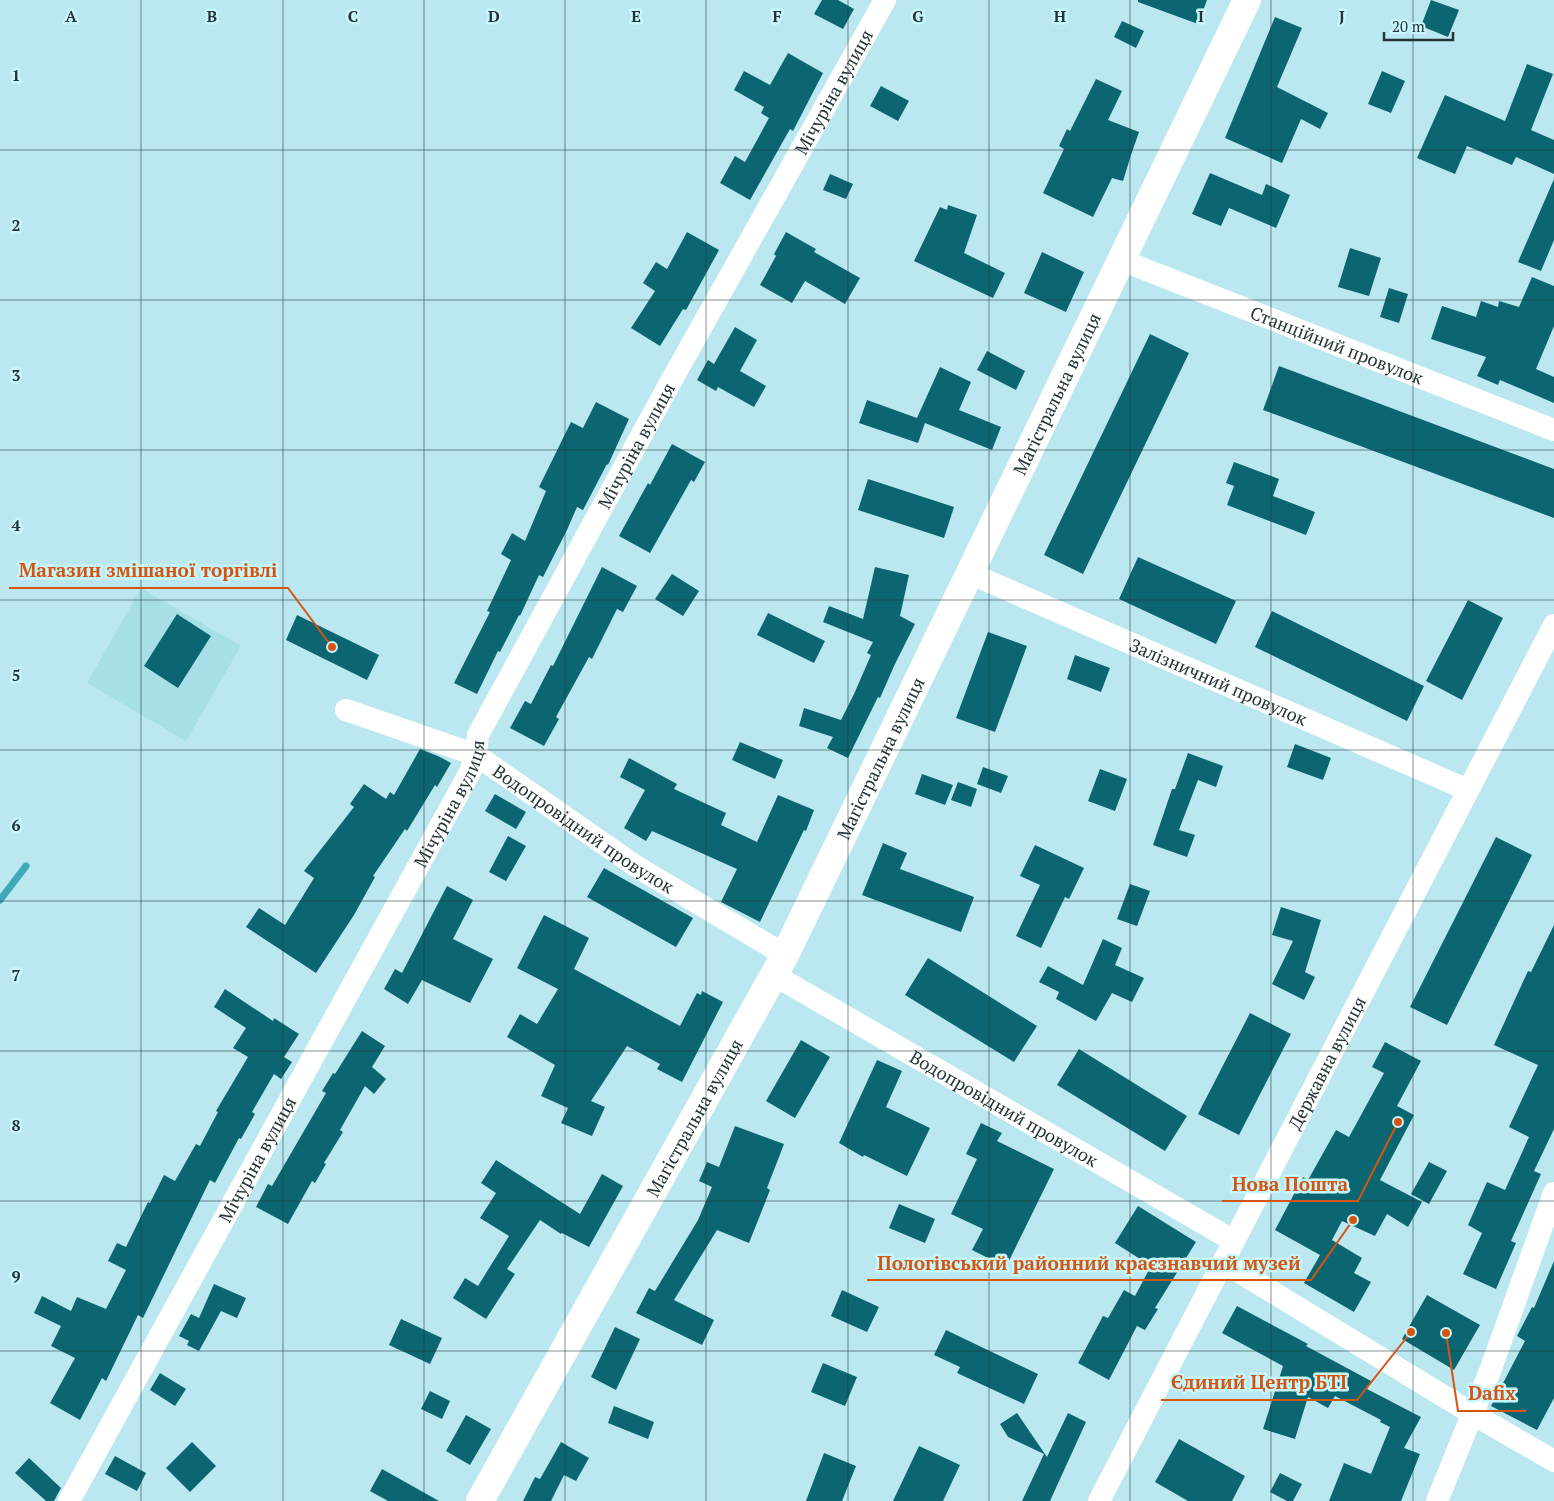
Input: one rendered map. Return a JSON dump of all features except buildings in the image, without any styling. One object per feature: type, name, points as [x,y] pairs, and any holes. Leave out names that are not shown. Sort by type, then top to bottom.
[{"type":"main road","name":"Магістральна вулиця","points":[[480,1501],[780,965],[1247,0]]},
{"type":"street","name":"Мічуріна вулиця","points":[[69,1501],[470,772],[476,755],[478,735],[482,726],[670,383],[885,0]]},
{"type":"street","name":"Станційний провулок","points":[[1121,260],[1554,430]]},
{"type":"street","name":"Залізничний провулок","points":[[969,574],[1468,790]]},
{"type":"street","name":"Державна вулиця","points":[[1099,1501],[1554,625]]},
{"type":"street","name":"Водопровідний провулок","points":[[346,710],[476,755],[780,965],[1234,1241]]},
{"type":"street","points":[[1437,1501],[1474,1414],[1509,1322],[1554,1193]]},
{"type":"street","points":[[1224,1262],[1554,1461]]},
{"type":"shaded area","points":[[141,588],[241,646],[186,741],[87,683]]},
{"type":"waterway","points":[[0,900],[26,866]]},
{"type":"place","name":"Магазин змішаної торгівлі","points":[[332,647]]},
{"type":"place","name":"Нова Пошта","points":[[1398,1122]]},
{"type":"place","name":"Пологівський районний краєзнавчий музей","points":[[1353,1220]]},
{"type":"place","name":"Єдиний Центр БТІ","points":[[1411,1332]]},
{"type":"place","name":"Dafix","points":[[1446,1333]]}]
